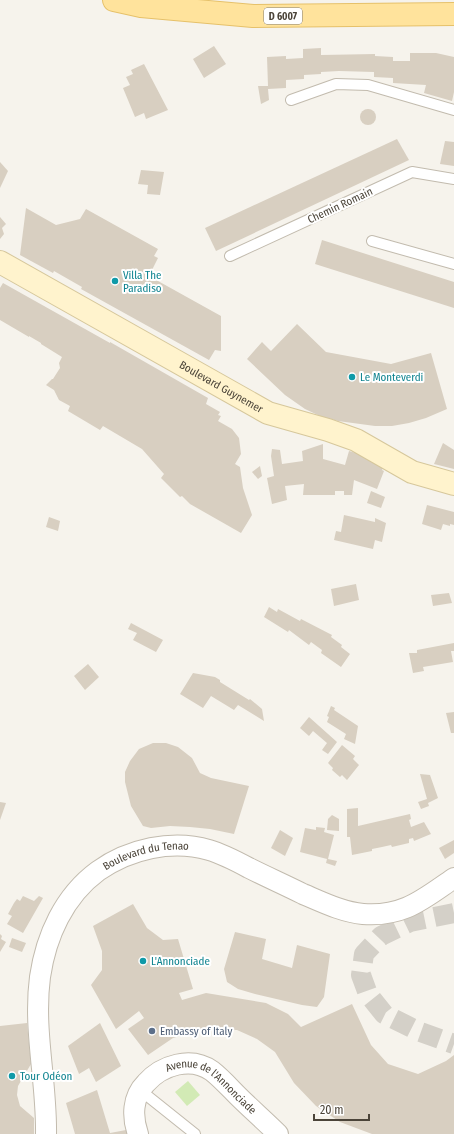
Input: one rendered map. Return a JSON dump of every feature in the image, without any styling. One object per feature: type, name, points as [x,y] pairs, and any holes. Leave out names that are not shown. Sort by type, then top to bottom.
[{"type":"main road","name":"D 6007","points":[[114,0],[142,6],[253,16],[454,14]]},
{"type":"main road","name":"Boulevard Guynemer","points":[[0,262],[268,413],[328,430],[356,440],[412,472],[454,484]]},
{"type":"street","name":"Boulevard du Tenao","points":[[46,1134],[46,1106],[39,1036],[38,1009],[40,978],[44,959],[56,921],[62,910],[81,886],[94,874],[109,864],[139,851],[176,845],[193,846],[219,853],[322,902],[348,912],[376,914],[401,910],[416,904],[433,894],[454,878]]},
{"type":"street","name":"Avenue de l'Annonciade","points":[[138,1134],[133,1116],[140,1090],[148,1080],[167,1067],[176,1064],[197,1065],[212,1072],[278,1134]]},
{"type":"lane","points":[[291,100],[336,84],[368,85],[454,110]]},
{"type":"lane","name":"Chemin Romain","points":[[230,256],[412,172],[454,179]]},
{"type":"lane","points":[[372,241],[454,264]]},
{"type":"lane","points":[[140,1090],[195,1134]]},
{"type":"green space","points":[[188,1081],[200,1095],[187,1106],[175,1092]]},
{"type":"building","points":[[214,46],[226,64],[204,78],[193,59]]},
{"type":"building","points":[[321,48],[321,55],[375,54],[375,56],[393,57],[393,61],[410,61],[410,53],[436,53],[454,57],[454,92],[452,101],[424,93],[426,85],[393,83],[393,78],[374,77],[374,72],[339,71],[304,75],[304,79],[286,80],[286,88],[268,89],[269,100],[261,104],[258,86],[268,86],[267,57],[286,56],[286,59],[303,58],[303,49]]},
{"type":"building","points":[[144,64],[168,110],[146,119],[144,113],[135,117],[123,88],[130,85],[126,77],[133,74],[131,70]]},
{"type":"building","points":[[365,109],[371,109],[376,114],[374,123],[371,125],[365,125],[360,120],[360,114]]},
{"type":"building","points":[[397,139],[409,160],[216,251],[205,228]]},
{"type":"building","points":[[445,141],[454,142],[454,166],[440,164]]},
{"type":"building","points":[[0,162],[8,171],[0,188]]},
{"type":"building","points":[[141,170],[164,172],[160,195],[147,194],[148,185],[138,184]]},
{"type":"building","name":"Villa The Paradiso","points":[[26,208],[56,225],[80,219],[86,209],[158,249],[154,256],[158,258],[149,276],[221,316],[221,351],[215,350],[209,360],[81,289],[82,287],[54,271],[53,273],[20,255]]},
{"type":"building","points":[[0,217],[6,224],[2,228],[4,234],[0,239]]},
{"type":"building","points":[[322,240],[454,282],[454,308],[315,264]]},
{"type":"building","points":[[3,283],[208,398],[206,404],[220,412],[218,415],[221,416],[218,421],[232,429],[239,438],[241,454],[235,464],[240,467],[243,488],[252,515],[241,533],[190,504],[182,496],[180,497],[161,478],[164,474],[142,449],[103,426],[100,430],[68,411],[70,406],[59,400],[54,390],[46,385],[53,379],[60,368],[59,363],[62,357],[41,343],[0,320],[0,288]]},
{"type":"building","name":"Le Monteverdi","points":[[297,324],[326,352],[391,364],[431,353],[447,409],[409,423],[392,426],[375,426],[338,421],[320,416],[305,409],[285,395],[247,359],[262,342],[271,351]]},
{"type":"building","points":[[443,443],[454,450],[454,469],[434,464]]},
{"type":"building","points":[[323,444],[323,459],[345,465],[349,451],[366,456],[384,465],[382,470],[384,471],[377,489],[354,480],[352,495],[344,495],[344,491],[335,491],[335,495],[303,495],[304,484],[285,486],[287,500],[272,504],[267,478],[274,476],[271,456],[272,449],[280,450],[282,464],[303,461],[302,451]]},
{"type":"building","points":[[260,466],[262,476],[258,479],[252,472]]},
{"type":"building","points":[[371,491],[385,497],[381,508],[367,503]]},
{"type":"building","points":[[427,505],[454,512],[454,525],[450,524],[450,526],[443,524],[441,530],[422,524]]},
{"type":"building","points":[[344,515],[375,522],[375,518],[386,523],[382,542],[375,540],[373,549],[334,540],[336,531],[341,532]]},
{"type":"building","points":[[49,517],[60,521],[58,531],[46,527]]},
{"type":"building","points":[[356,584],[359,600],[334,606],[331,589]]},
{"type":"building","points":[[449,593],[452,603],[433,606],[431,595]]},
{"type":"building","points":[[269,607],[277,612],[278,609],[300,621],[301,619],[332,635],[331,637],[342,645],[341,647],[350,654],[341,667],[321,653],[322,650],[311,642],[309,645],[289,630],[288,632],[264,617]]},
{"type":"building","points":[[131,623],[163,640],[156,652],[133,640],[137,633],[128,629]]},
{"type":"building","points":[[454,643],[454,651],[451,651],[453,662],[423,667],[424,671],[413,673],[409,653],[417,653],[417,650]]},
{"type":"building","points":[[88,664],[99,677],[85,690],[74,676]]},
{"type":"building","points":[[193,673],[215,677],[220,680],[220,682],[249,700],[250,699],[262,709],[264,721],[238,705],[234,710],[211,696],[203,708],[180,694]]},
{"type":"building","points":[[331,706],[335,708],[334,710],[358,726],[355,744],[344,739],[346,734],[327,722],[329,717],[327,716]]},
{"type":"building","points":[[454,712],[454,733],[451,733],[446,713]]},
{"type":"building","points":[[309,717],[337,742],[328,754],[322,750],[327,743],[313,731],[309,736],[300,728]]},
{"type":"building","points":[[153,743],[166,743],[178,747],[192,758],[200,773],[211,778],[249,786],[234,834],[190,827],[170,826],[151,828],[143,826],[131,806],[125,782],[125,772],[130,761],[139,749]]},
{"type":"building","points":[[342,745],[355,756],[353,759],[359,765],[347,780],[342,775],[340,777],[332,770],[333,768],[328,763]]},
{"type":"building","points":[[420,774],[430,775],[438,798],[428,803],[429,806],[421,809],[418,802],[427,799]]},
{"type":"building","points":[[0,802],[6,803],[0,820]]},
{"type":"building","points":[[358,808],[358,826],[410,814],[411,819],[409,820],[411,827],[424,822],[431,834],[414,841],[413,838],[409,839],[409,843],[392,847],[391,845],[372,849],[372,851],[352,855],[350,837],[347,837],[347,809]]},
{"type":"building","points":[[332,815],[339,819],[339,831],[327,830],[328,819]]},
{"type":"building","points":[[316,827],[325,828],[324,832],[334,835],[328,859],[337,861],[335,866],[326,863],[327,859],[300,852],[305,828],[316,830]]},
{"type":"building","points":[[280,830],[293,838],[285,856],[271,848]]},
{"type":"building","points":[[454,840],[454,853],[445,859],[439,848]]},
{"type":"building","points":[[23,896],[34,901],[39,896],[43,898],[23,933],[7,924],[12,916],[8,914],[14,903],[17,899],[20,901]]},
{"type":"building","points":[[133,904],[147,928],[163,940],[178,939],[193,989],[179,993],[182,1000],[206,993],[266,1003],[288,1014],[301,1027],[352,1004],[371,1045],[388,1064],[418,1074],[446,1061],[454,1055],[454,1134],[372,1134],[340,1122],[316,1106],[294,1083],[275,1052],[257,1039],[237,1030],[203,1029],[173,1038],[148,1055],[128,1029],[144,1018],[139,1011],[116,1029],[91,985],[102,970],[102,951],[93,926]]},
{"type":"building","points":[[235,932],[266,939],[262,959],[292,968],[297,945],[330,954],[324,997],[317,1007],[255,994],[238,989],[227,982],[224,969]]},
{"type":"building","points":[[0,934],[2,936],[1,939],[6,942],[0,952]]},
{"type":"building","points":[[12,938],[26,943],[22,952],[9,947]]},
{"type":"building","name":"Tour Odéon","points":[[27,1023],[31,1064],[18,1086],[17,1095],[20,1106],[34,1118],[34,1134],[0,1134],[0,1026]]},
{"type":"building","points":[[100,1023],[121,1066],[96,1082],[89,1068],[79,1074],[68,1046]]},
{"type":"building","points":[[97,1090],[110,1133],[126,1130],[128,1134],[75,1134],[66,1103]]},
{"type":"tunnel","points":[[454,913],[410,922],[381,936],[364,954],[361,975],[368,994],[384,1014],[418,1031],[454,1044]]},
{"type":"place","name":"Villa The Paradiso","points":[[115,281]]},
{"type":"place","name":"Le Monteverdi","points":[[352,377]]},
{"type":"place","name":"L'Annonciade","points":[[143,961]]},
{"type":"place","name":"Embassy of Italy","points":[[152,1031]]},
{"type":"place","name":"Tour Odéon","points":[[12,1076]]}]
